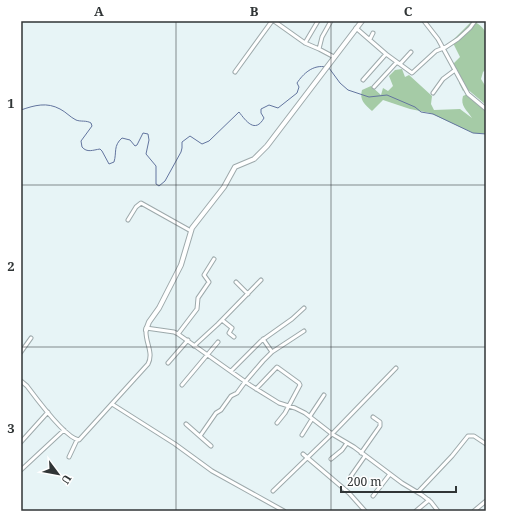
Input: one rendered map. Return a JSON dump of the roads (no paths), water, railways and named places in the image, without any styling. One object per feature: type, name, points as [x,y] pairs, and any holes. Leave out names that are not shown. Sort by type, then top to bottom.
[{"type":"street","points":[[236,72],[273,21],[305,43],[334,57]]},
{"type":"street","points":[[305,43],[318,21]]},
{"type":"street","points":[[319,49],[322,38],[332,21]]},
{"type":"street","points":[[69,457],[77,440],[81,438],[150,361],[151,355],[146,338],[146,329],[183,263],[190,231],[194,224],[224,187],[234,169],[252,161],[260,154],[362,21]]},
{"type":"street","points":[[424,21],[434,34],[468,94],[486,109]]},
{"type":"street","points":[[356,28],[386,54],[412,72],[436,51],[446,47],[458,39],[475,21]]},
{"type":"street","points":[[370,40],[374,33]]},
{"type":"street","points":[[374,87],[411,52]]},
{"type":"street","points":[[363,80],[386,54]]},
{"type":"street","points":[[433,93],[443,79],[455,70]]},
{"type":"street","points":[[128,220],[136,207],[142,204],[190,231]]},
{"type":"street","points":[[178,334],[197,308],[200,296],[209,282],[204,276],[214,259]]},
{"type":"street","points":[[194,346],[261,280]]},
{"type":"street","points":[[236,282],[248,294]]},
{"type":"street","points":[[231,371],[263,339],[292,319],[304,308]]},
{"type":"street","points":[[222,320],[232,328],[229,333],[234,337]]},
{"type":"street","points":[[146,329],[174,332],[188,340],[194,346],[256,389],[279,403],[300,410],[332,434],[429,500],[438,511]]},
{"type":"street","points":[[200,436],[216,413],[221,410],[231,396],[237,393],[272,352],[304,331]]},
{"type":"street","points":[[21,352],[31,338]]},
{"type":"street","points":[[263,339],[272,352]]},
{"type":"street","points":[[168,363],[188,340]]},
{"type":"street","points":[[182,386],[218,342]]},
{"type":"street","points":[[256,389],[277,367],[280,367],[300,384],[285,413],[277,423]]},
{"type":"street","points":[[273,491],[332,434],[396,368]]},
{"type":"street","points":[[21,381],[27,386],[64,430],[77,440]]},
{"type":"street","points":[[302,435],[324,395]]},
{"type":"street","points":[[112,404],[175,444],[219,475],[284,511]]},
{"type":"street","points":[[21,442],[48,412]]},
{"type":"street","points":[[361,453],[380,426],[380,422],[373,418]]},
{"type":"street","points":[[186,424],[211,446]]},
{"type":"street","points":[[21,470],[64,430]]},
{"type":"street","points":[[418,492],[468,436],[474,436],[486,444]]},
{"type":"street","points":[[332,459],[347,443]]},
{"type":"street","points":[[303,454],[349,492],[365,511]]},
{"type":"street","points":[[357,484],[351,476],[365,456]]},
{"type":"street","points":[[373,496],[390,474]]},
{"type":"street","points":[[416,511],[429,500]]},
{"type":"street","points":[[474,511],[486,501]]},
{"type":"waterway","points":[[21,110],[46,105],[62,110],[76,120],[91,123],[92,126],[81,141],[82,147],[88,151],[100,149],[109,164],[114,162],[116,146],[122,138],[130,140],[135,146],[143,133],[148,134],[149,140],[146,154],[156,166],[156,184],[159,186],[165,181],[181,152],[182,142],[190,136],[202,144],[209,141],[239,112],[254,126],[261,123],[264,118],[261,113],[261,109],[269,105],[278,108],[297,93],[299,87],[297,83],[305,73],[313,68],[321,66],[326,67]]},
{"type":"waterway","points":[[329,68],[340,83],[348,90],[369,97],[387,95],[415,107],[421,112],[433,114],[473,133],[486,134]]}]
